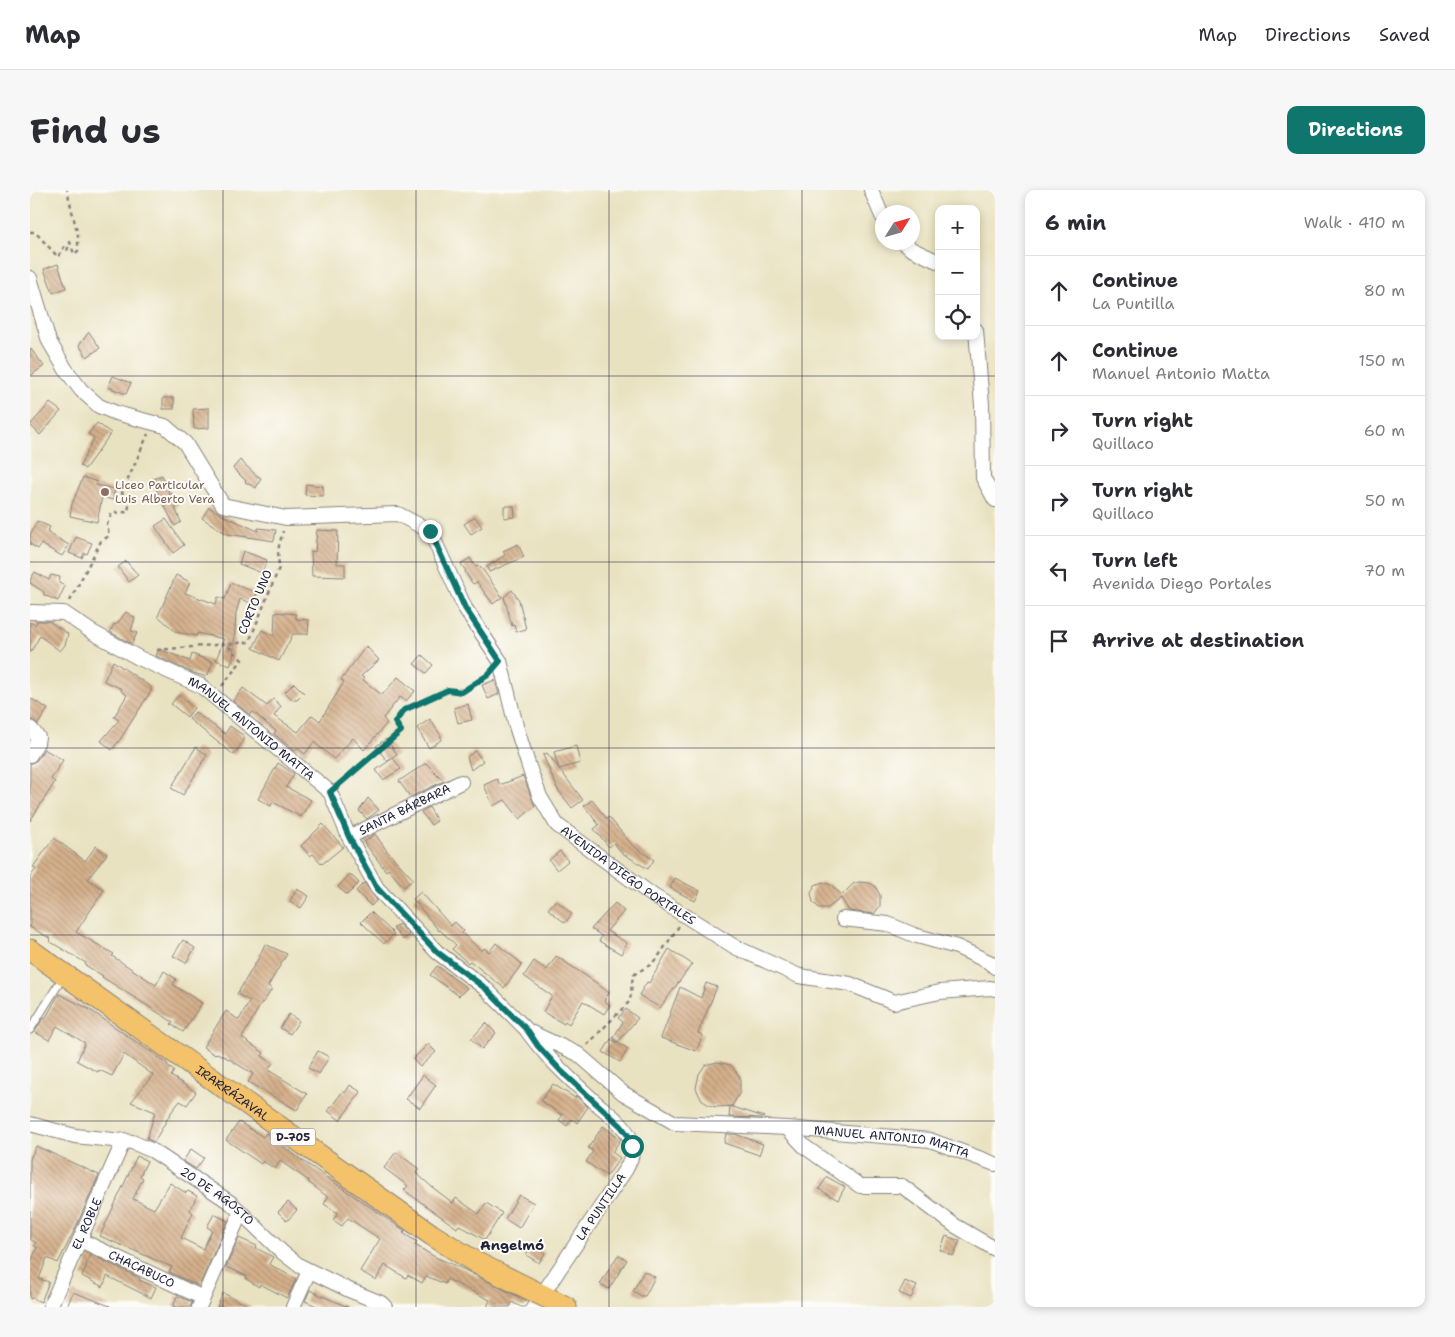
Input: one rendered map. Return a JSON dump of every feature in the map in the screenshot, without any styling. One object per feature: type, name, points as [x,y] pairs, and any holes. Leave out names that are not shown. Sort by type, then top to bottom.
[{"type":"main road","name":"IRARRÁZAVAL","points":[[30,950],[432,1235],[477,1263],[566,1307]]},
{"type":"street","points":[[870,190],[877,205]]},
{"type":"street","points":[[913,250],[935,260]]},
{"type":"street","name":"AVENIDA DIEGO PORTALES","points":[[30,278],[49,341],[66,370],[81,390],[99,406],[116,413],[165,426],[185,443],[223,505],[286,518],[398,514],[430,531],[465,608],[500,661],[516,726],[529,767],[540,796],[557,825],[652,895],[735,947],[799,976],[850,984],[894,1002],[940,992],[995,989]]},
{"type":"street","points":[[977,340],[982,405],[982,478],[995,500]]},
{"type":"street","name":"MANUEL ANTONIO MATTA","points":[[30,612],[64,613],[133,654],[202,686],[330,792],[349,837],[377,888],[437,952],[485,988],[528,1031],[578,1054],[623,1093],[674,1123],[788,1128],[930,1140],[995,1164]]},
{"type":"street","points":[[30,728],[38,737],[37,743],[30,755]]},
{"type":"street","name":"SANTA BÁRBARA","points":[[349,837],[461,782]]},
{"type":"street","points":[[843,919],[888,924],[914,935],[957,947],[989,962],[995,967]]},
{"type":"street","name":"LA PUNTILLA","points":[[528,1031],[538,1046],[561,1071],[621,1126],[630,1138],[632,1146],[632,1154],[626,1169],[542,1295]]},
{"type":"street","name":"20 DE AGOSTO","points":[[30,1124],[75,1136],[124,1140],[153,1151],[231,1203],[283,1253],[309,1271],[381,1303],[385,1307]]},
{"type":"street","name":"MANUEL ANTONIO MATTA","points":[[788,1128],[805,1147],[860,1186],[902,1186],[954,1225],[995,1248]]},
{"type":"street","name":"EL ROBLE","points":[[50,1307],[124,1140]]},
{"type":"street","points":[[201,1302],[241,1212]]},
{"type":"street","name":"CHACABUCO","points":[[80,1240],[201,1302]]},
{"type":"street","points":[[293,1307],[309,1271]]},
{"type":"lane","points":[[30,1030],[65,975]]},
{"type":"path","points":[[30,232],[35,232],[58,257],[64,247],[67,251],[70,242],[74,254],[78,251],[78,236],[67,190]]},
{"type":"path","points":[[64,613],[101,541],[109,536],[107,524],[112,513],[128,512],[129,506],[122,493],[153,423]]},
{"type":"path","name":"CORTO UNO","points":[[133,654],[249,642],[279,568],[278,550],[286,518]]},
{"type":"path","name":"CORTO UNO","points":[[214,697],[242,660],[227,644]]},
{"type":"path","points":[[330,792],[401,731],[395,722],[404,710],[448,690],[462,692],[488,675],[500,661]]},
{"type":"path","points":[[578,1054],[630,1001],[633,975],[650,965],[658,957],[685,916]]},
{"type":"building","points":[[58,264],[66,288],[53,293],[44,269]]},
{"type":"building","points":[[89,332],[100,348],[87,357],[79,345]]},
{"type":"building","points":[[30,348],[44,366],[30,376]]},
{"type":"building","points":[[113,376],[131,383],[126,394],[108,387]]},
{"type":"building","points":[[163,398],[174,398],[174,409],[163,409]]},
{"type":"building","points":[[50,403],[61,411],[40,435],[30,425]]},
{"type":"building","points":[[209,408],[209,428],[194,429],[193,409]]},
{"type":"building","points":[[97,423],[111,433],[85,469],[80,466],[94,438],[88,434]]},
{"type":"building","points":[[240,460],[261,478],[256,488],[245,482],[233,468]]},
{"type":"building","points":[[162,475],[170,495],[172,493],[179,505],[175,508],[181,522],[175,526],[151,480]]},
{"type":"building","points":[[83,477],[97,482],[96,485],[115,489],[113,500],[102,497],[97,522],[70,516],[72,504]]},
{"type":"building","points":[[306,484],[323,486],[323,496],[305,495]]},
{"type":"building","points":[[504,506],[514,506],[515,517],[504,518]]},
{"type":"building","points":[[209,507],[258,531],[258,528],[276,530],[274,541],[227,534],[202,518]]},
{"type":"building","points":[[475,517],[482,527],[471,534],[464,524]]},
{"type":"building","points":[[166,519],[184,545],[173,553],[155,526]]},
{"type":"building","points":[[37,521],[50,527],[47,532],[69,545],[62,556],[41,544],[38,549],[30,544],[30,535]]},
{"type":"building","points":[[317,530],[338,531],[337,564],[345,564],[345,577],[312,576],[311,551],[315,552]]},
{"type":"building","points":[[76,537],[92,543],[87,554],[84,553],[82,558],[69,553]]},
{"type":"building","points":[[518,544],[524,557],[489,572],[487,567],[505,555],[503,551]]},
{"type":"building","points":[[243,551],[267,560],[262,573],[239,564]]},
{"type":"building","points":[[470,558],[476,567],[479,566],[483,570],[502,597],[493,604],[477,582],[473,584],[461,564]]},
{"type":"building","points":[[126,561],[138,575],[129,582],[118,567]]},
{"type":"building","points":[[35,572],[49,580],[51,575],[60,577],[59,583],[65,586],[58,601],[44,595],[44,592],[30,583]]},
{"type":"building","points":[[176,575],[190,582],[185,593],[216,604],[218,597],[225,599],[231,583],[257,593],[253,604],[240,599],[236,613],[233,659],[230,666],[216,660],[224,639],[197,633],[197,636],[176,632],[158,616]]},
{"type":"building","points":[[512,590],[519,600],[526,629],[516,632],[514,625],[512,626],[504,597]]},
{"type":"building","points":[[126,612],[135,618],[131,631],[137,633],[132,644],[110,632],[114,624],[116,625]]},
{"type":"building","points":[[275,612],[296,614],[296,619],[309,620],[308,634],[293,634],[279,661],[253,648],[262,630],[274,636]]},
{"type":"building","points":[[37,621],[49,621],[68,634],[65,645],[60,651],[40,636],[30,653],[30,622],[35,625]]},
{"type":"building","points":[[366,646],[379,660],[361,676],[364,678],[363,680],[382,695],[398,677],[415,691],[406,701],[400,697],[383,718],[387,723],[364,750],[353,738],[334,759],[314,742],[305,754],[297,748],[295,751],[274,734],[276,731],[253,712],[250,715],[233,701],[243,688],[267,706],[273,699],[281,706],[274,716],[298,732],[312,715],[320,721],[344,682],[341,680]]},
{"type":"building","points":[[159,649],[190,661],[192,654],[213,662],[207,677],[193,673],[156,656]]},
{"type":"building","points":[[422,655],[433,665],[426,673],[414,664]]},
{"type":"building","points":[[113,661],[151,687],[151,691],[112,750],[101,741],[119,720],[114,717],[127,695],[121,691],[122,689],[104,681]]},
{"type":"building","points":[[495,680],[499,694],[488,699],[482,685]]},
{"type":"building","points":[[294,683],[304,693],[297,700],[293,700],[285,692]]},
{"type":"building","points":[[179,695],[194,708],[187,717],[171,704]]},
{"type":"building","points":[[30,698],[48,709],[38,724],[30,719]]},
{"type":"building","points":[[468,704],[472,720],[458,723],[454,708]]},
{"type":"building","points":[[195,712],[225,734],[230,726],[244,736],[244,740],[234,755],[189,719]]},
{"type":"building","points":[[430,719],[441,736],[441,740],[429,748],[417,728]]},
{"type":"building","points":[[386,739],[397,754],[387,761],[376,746]]},
{"type":"building","points":[[576,746],[580,763],[559,769],[554,752]]},
{"type":"building","points":[[196,747],[207,755],[183,795],[171,788]]},
{"type":"building","points":[[44,749],[63,760],[51,779],[55,782],[30,821],[30,764],[37,760]]},
{"type":"building","points":[[475,751],[483,761],[471,770],[467,757]]},
{"type":"building","points":[[547,753],[583,800],[572,808],[558,790],[543,755]]},
{"type":"building","points":[[393,758],[401,769],[383,780],[376,770]]},
{"type":"building","points":[[278,763],[294,774],[286,787],[311,800],[301,817],[273,802],[271,806],[258,799]]},
{"type":"building","points":[[426,763],[444,781],[410,797],[399,781]]},
{"type":"building","points":[[523,776],[535,806],[520,819],[505,800],[493,806],[484,785],[497,779],[500,785]]},
{"type":"building","points":[[368,798],[379,810],[367,819],[359,811]]},
{"type":"building","points":[[592,800],[632,845],[654,860],[648,869],[622,853],[614,843],[609,847],[594,829],[599,825],[584,806]]},
{"type":"building","points":[[429,807],[437,821],[431,825],[421,812]]},
{"type":"building","points":[[323,824],[343,847],[322,864],[313,854],[310,856],[301,846]]},
{"type":"building","points":[[375,834],[387,851],[413,879],[404,887],[388,869],[386,871],[364,842]]},
{"type":"building","points":[[54,838],[85,861],[96,846],[107,854],[88,879],[104,890],[76,932],[114,954],[112,956],[156,985],[164,971],[176,979],[173,985],[202,1003],[183,1032],[171,1024],[173,1022],[102,977],[85,965],[86,963],[49,941],[51,939],[30,927],[30,877],[36,869],[33,867]]},
{"type":"building","points":[[560,851],[568,861],[557,870],[549,860]]},
{"type":"building","points":[[350,874],[359,883],[347,895],[338,887]]},
{"type":"building","points":[[675,878],[700,891],[695,901],[670,888]]},
{"type":"building","points":[[823,882],[831,885],[842,895],[853,884],[859,882],[870,883],[875,886],[880,895],[880,906],[874,914],[849,911],[841,898],[828,908],[819,908],[813,902],[811,893],[815,885]]},
{"type":"building","points":[[364,883],[377,900],[371,906],[356,891]]},
{"type":"building","points":[[297,889],[309,896],[301,908],[290,901]]},
{"type":"building","points":[[421,892],[451,926],[455,922],[464,931],[462,933],[482,951],[484,948],[489,952],[496,943],[522,964],[504,988],[470,961],[468,963],[452,949],[456,945],[439,931],[413,899]]},
{"type":"building","points":[[556,900],[572,914],[565,923],[548,909]]},
{"type":"building","points":[[615,903],[624,911],[607,931],[627,943],[621,954],[599,941],[602,936],[591,929]]},
{"type":"building","points":[[371,912],[394,934],[384,944],[361,922]]},
{"type":"building","points":[[399,924],[409,935],[403,940],[393,928]]},
{"type":"building","points":[[183,940],[195,948],[186,963],[173,956]]},
{"type":"building","points":[[265,944],[287,954],[268,986],[272,989],[262,1002],[242,1038],[264,1053],[262,1056],[273,1063],[268,1070],[307,1094],[297,1110],[248,1082],[253,1074],[229,1059],[217,1053],[215,1055],[203,1047],[226,1011],[239,1020],[250,1001],[237,994]]},
{"type":"building","points":[[669,949],[692,964],[660,1008],[639,995],[647,982],[649,983]]},
{"type":"building","points":[[556,956],[609,993],[604,1001],[610,1005],[604,1014],[583,1001],[569,1024],[565,1021],[564,1024],[543,1012],[552,996],[524,976],[534,961],[547,970]]},
{"type":"building","points":[[437,966],[467,988],[459,996],[430,975]]},
{"type":"building","points":[[706,983],[717,987],[698,1033],[703,1035],[696,1051],[661,1038],[680,987],[701,998]]},
{"type":"building","points":[[59,994],[89,1009],[168,1064],[167,1066],[174,1071],[171,1076],[196,1092],[187,1105],[180,1101],[154,1142],[147,1139],[155,1112],[131,1102],[153,1075],[124,1054],[112,1076],[99,1070],[98,1072],[77,1061],[85,1043],[57,1026],[49,1040],[35,1032],[43,1018],[45,1019]]},
{"type":"building","points":[[626,1009],[638,1018],[618,1042],[613,1038],[623,1022],[618,1018]]},
{"type":"building","points":[[289,1014],[299,1021],[290,1034],[280,1028]]},
{"type":"building","points":[[486,1023],[496,1033],[482,1049],[471,1039]]},
{"type":"building","points":[[611,1039],[628,1049],[620,1062],[603,1052]]},
{"type":"building","points":[[428,1044],[436,1052],[420,1067],[413,1059]]},
{"type":"building","points":[[318,1051],[329,1057],[319,1074],[308,1068]]},
{"type":"building","points":[[717,1062],[731,1065],[740,1077],[740,1092],[732,1106],[716,1107],[709,1105],[703,1101],[696,1088],[699,1074],[705,1065]]},
{"type":"building","points":[[423,1075],[436,1085],[420,1108],[406,1099]]},
{"type":"building","points":[[553,1084],[575,1098],[576,1096],[588,1107],[577,1123],[572,1119],[567,1126],[559,1120],[564,1114],[562,1115],[541,1101]]},
{"type":"building","points":[[350,1085],[361,1092],[340,1120],[328,1111]]},
{"type":"building","points":[[730,1106],[764,1117],[729,1117]]},
{"type":"building","points":[[239,1122],[263,1137],[266,1133],[271,1136],[300,1159],[405,1231],[403,1233],[417,1242],[415,1245],[435,1257],[528,1302],[525,1307],[512,1302],[510,1307],[487,1307],[490,1300],[447,1279],[445,1284],[426,1276],[422,1283],[408,1275],[406,1278],[385,1265],[376,1280],[360,1271],[380,1239],[348,1218],[342,1226],[333,1220],[338,1213],[324,1204],[328,1197],[280,1161],[275,1169],[263,1161],[261,1164],[226,1140]]},
{"type":"building","points":[[603,1126],[621,1139],[612,1152],[620,1158],[607,1176],[586,1162],[593,1151],[588,1148]]},
{"type":"building","points":[[726,1134],[735,1134],[763,1144],[759,1155],[724,1143]]},
{"type":"building","points":[[36,1146],[99,1175],[58,1263],[47,1258],[39,1279],[49,1282],[41,1302],[30,1299],[30,1265],[37,1247],[34,1246],[36,1243],[30,1239],[30,1159]]},
{"type":"building","points":[[191,1149],[204,1158],[196,1169],[183,1161]]},
{"type":"building","points":[[396,1152],[419,1169],[416,1173],[453,1203],[456,1198],[479,1214],[486,1203],[502,1213],[485,1240],[459,1225],[457,1228],[404,1190],[408,1186],[384,1168]]},
{"type":"building","points":[[137,1156],[147,1161],[140,1176],[143,1178],[133,1199],[154,1209],[170,1183],[186,1193],[188,1191],[197,1196],[190,1210],[193,1213],[181,1238],[203,1249],[212,1230],[207,1227],[214,1214],[228,1221],[199,1286],[169,1272],[172,1267],[100,1236]]},
{"type":"building","points":[[827,1177],[845,1187],[838,1200],[819,1189]]},
{"type":"building","points":[[519,1195],[534,1203],[519,1228],[505,1219]]},
{"type":"building","points":[[288,1202],[297,1210],[287,1221],[278,1212]]},
{"type":"building","points":[[946,1236],[960,1241],[953,1256],[940,1250]]},
{"type":"building","points":[[239,1238],[257,1246],[256,1248],[273,1257],[269,1264],[296,1279],[287,1298],[260,1284],[259,1287],[246,1279],[247,1276],[226,1267]]},
{"type":"building","points":[[532,1245],[545,1253],[539,1263],[526,1255]]},
{"type":"building","points":[[90,1254],[156,1287],[151,1298],[107,1276],[103,1287],[82,1276]]},
{"type":"building","points":[[618,1255],[627,1260],[609,1289],[600,1284]]},
{"type":"building","points":[[644,1271],[655,1277],[645,1296],[641,1296],[633,1291]]},
{"type":"building","points":[[905,1281],[917,1286],[911,1298],[899,1293]]},
{"type":"building","points":[[310,1290],[348,1307],[319,1307],[305,1301]]},
{"type":"building","points":[[73,1292],[110,1306],[110,1307],[67,1307]]},
{"type":"building","points":[[223,1293],[251,1307],[217,1307]]},
{"type":"building","points":[[177,1296],[192,1302],[190,1307],[173,1307]]},
{"type":"place","name":"Liceo Particular Luis Alberto Vera","points":[[105,492]]},
{"type":"district","name":"Angelmó","points":[[512,1245]]},
{"type":"route","points":[[430,531],[465,608],[500,661],[488,675],[462,692],[448,690],[404,710],[395,722],[401,731],[330,792],[349,837],[377,888],[437,952],[485,988],[528,1031],[550,1060],[626,1131],[632,1146]]}]
